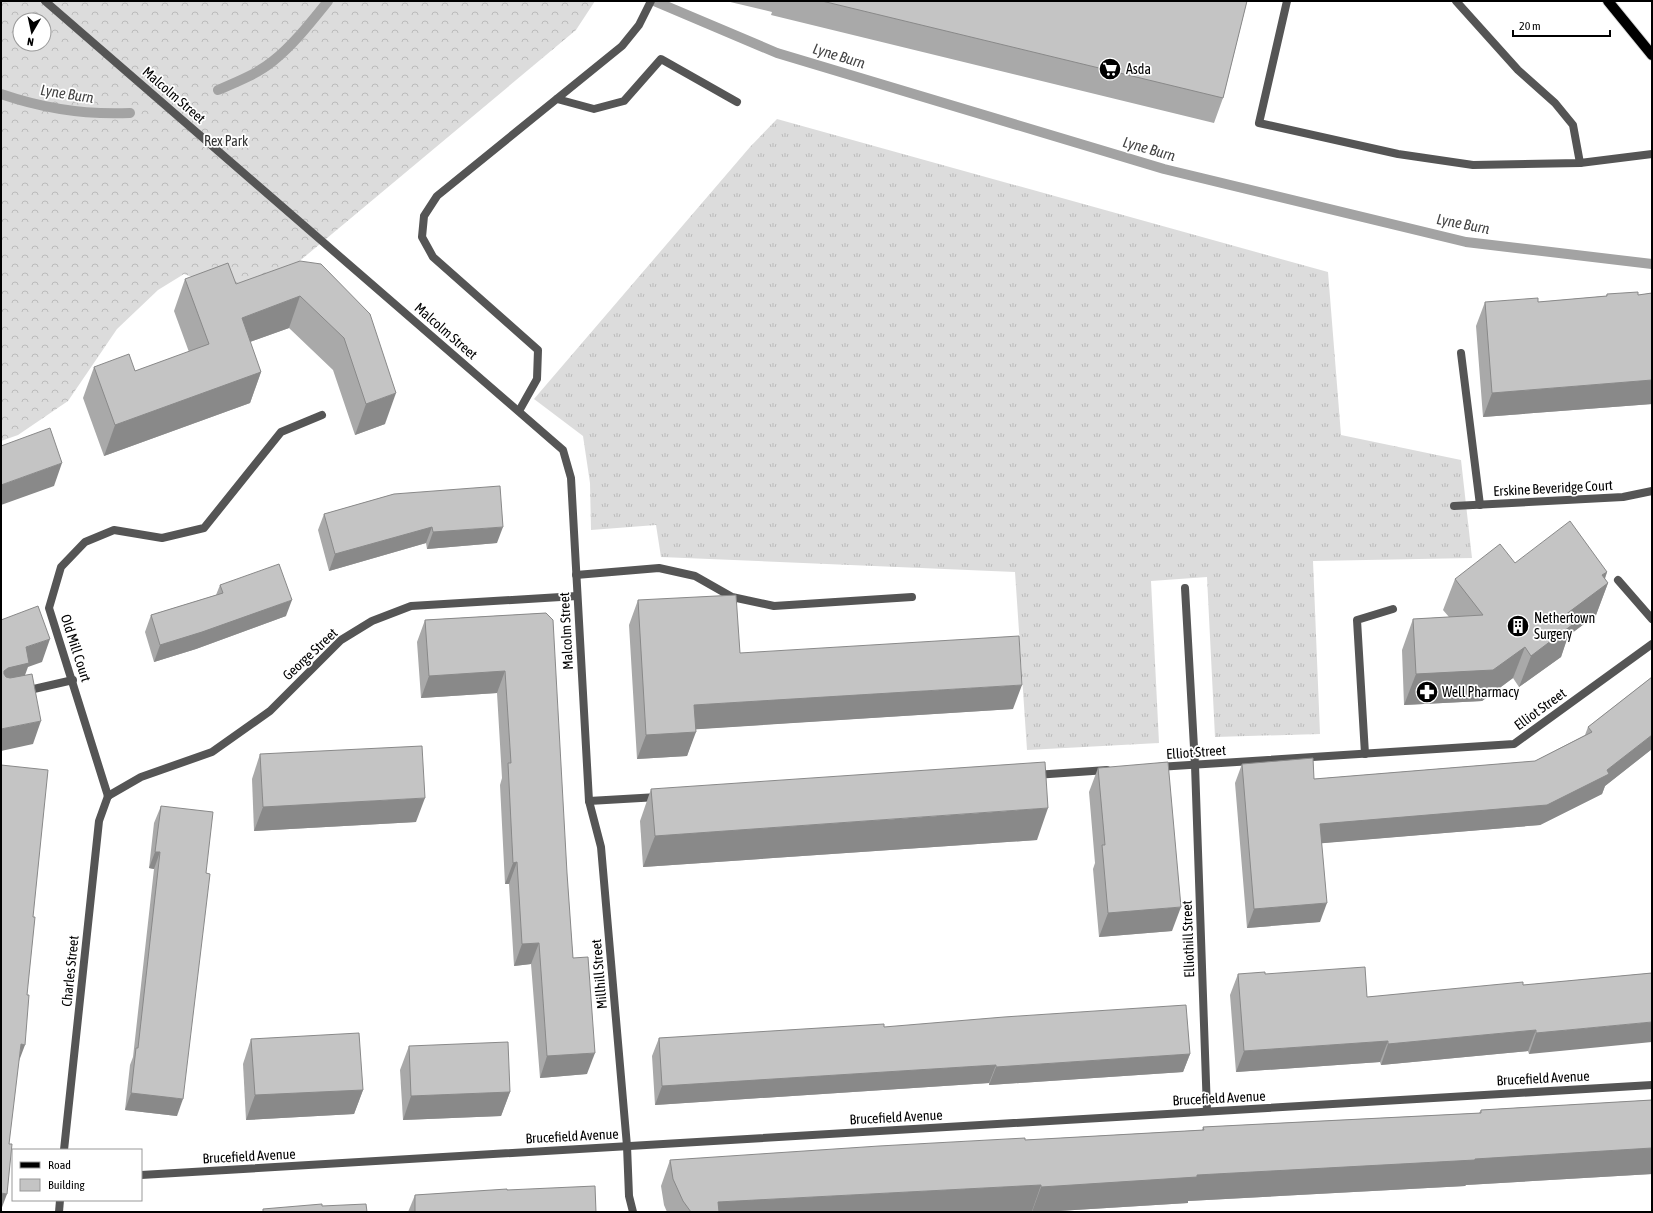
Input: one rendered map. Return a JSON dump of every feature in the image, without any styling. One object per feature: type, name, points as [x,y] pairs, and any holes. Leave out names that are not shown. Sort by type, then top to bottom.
[{"type":"main road","points":[[1608,1],[1652,55]]},
{"type":"street","name":"Malcolm Street","points":[[45,1],[563,450],[571,478],[589,801]]},
{"type":"street","points":[[519,411],[537,379],[538,350],[433,257],[422,237],[424,216],[437,196],[622,46],[639,25],[651,1]]},
{"type":"street","points":[[1287,1],[1260,123],[1398,154],[1473,165],[1580,163],[1652,154]]},
{"type":"street","points":[[1456,1],[1518,70],[1555,103],[1573,125],[1580,163]]},
{"type":"street","points":[[557,99],[594,110],[624,101],[661,59],[737,102]]},
{"type":"street","points":[[1461,353],[1480,505]]},
{"type":"street","name":"Old Mill Court","points":[[108,796],[73,680],[49,608],[62,567],[85,542],[114,530],[162,538],[204,528],[280,432],[322,415]]},
{"type":"street","name":"Erskine Beveridge Court","points":[[1454,506],[1623,497],[1652,491]]},
{"type":"street","points":[[576,575],[659,568],[694,576],[732,598],[774,606],[912,597]]},
{"type":"street","points":[[1618,580],[1652,620]]},
{"type":"street","name":"Elliothill Street","points":[[1185,588],[1195,765],[1207,1111]]},
{"type":"street","name":"George Street","points":[[108,796],[141,777],[212,752],[270,711],[341,640],[372,621],[411,606],[577,596]]},
{"type":"street","points":[[1365,754],[1357,620],[1393,609]]},
{"type":"street","name":"Elliot Street","points":[[1147,768],[1514,744],[1652,644]]},
{"type":"street","points":[[15,693],[73,680]]},
{"type":"street","points":[[1027,775],[1115,770]]},
{"type":"street","name":"Charles Street","points":[[64,1149],[100,821],[108,796]]},
{"type":"street","points":[[589,801],[669,796]]},
{"type":"street","name":"Millhill Street","points":[[589,801],[601,847],[627,1146],[629,1196],[633,1212]]},
{"type":"street","name":"Brucefield Avenue","points":[[142,1175],[1652,1085]]},
{"type":"street","points":[[59,1212],[60,1201]]},
{"type":"green space","name":"Rex Park","points":[[1,1],[595,1],[576,30],[296,264],[223,288],[184,274],[158,290],[117,329],[68,401],[18,435],[1,441]]},
{"type":"green space","points":[[777,119],[1328,272],[1341,435],[1461,460],[1472,558],[1313,561],[1320,734],[1215,737],[1207,577],[1151,581],[1159,743],[1027,750],[1015,572],[661,557],[656,525],[591,530],[590,483],[583,436],[534,399],[750,147]]},
{"type":"building","name":"Asda","points":[[822,1],[1247,1],[1223,98]]},
{"type":"building","points":[[300,261],[321,264],[370,314],[396,393],[366,404],[344,338],[300,296],[242,318],[261,372],[115,425],[94,367],[129,354],[135,371],[209,344],[185,279],[228,263],[236,284]]},
{"type":"building","points":[[1638,292],[1638,295],[1652,293],[1652,380],[1492,393],[1485,302],[1538,298],[1538,302]]},
{"type":"building","points":[[50,428],[62,463],[1,485],[1,446]]},
{"type":"building","points":[[500,486],[503,527],[433,532],[432,527],[335,554],[324,514],[394,494]]},
{"type":"building","name":"Nethertown Surgery","points":[[1570,521],[1607,572],[1602,575],[1608,583],[1565,615],[1572,625],[1531,656],[1525,647],[1493,670],[1416,674],[1413,619],[1483,615],[1455,579],[1500,544],[1515,563]]},
{"type":"building","points":[[279,564],[292,600],[202,632],[160,645],[151,615],[223,593],[220,585]]},
{"type":"building","points":[[736,595],[740,653],[1019,636],[1022,685],[694,705],[696,732],[646,735],[638,600]]},
{"type":"building","points":[[38,606],[50,639],[26,647],[29,663],[8,668],[4,671],[4,674],[6,677],[10,678],[32,674],[41,721],[1,729],[1,620]]},
{"type":"building","points":[[546,613],[553,620],[573,958],[588,957],[595,1053],[547,1056],[539,943],[522,944],[517,862],[513,863],[508,763],[511,763],[505,671],[429,676],[425,620]]},
{"type":"building","points":[[1652,677],[1652,735],[1607,770],[1609,774],[1547,805],[1320,824],[1327,903],[1254,909],[1242,764],[1313,758],[1314,779],[1535,761],[1592,732],[1588,727]]},
{"type":"building","points":[[422,746],[425,798],[263,807],[260,754]]},
{"type":"building","points":[[1045,762],[1048,808],[655,836],[651,789]]},
{"type":"building","points":[[1168,762],[1181,907],[1108,913],[1102,845],[1105,845],[1098,768]]},
{"type":"building","points":[[1,765],[48,770],[33,917],[35,917],[27,995],[29,995],[25,1045],[21,1044],[9,1144],[12,1144],[7,1194],[1,1193]]},
{"type":"building","points":[[161,806],[213,812],[206,873],[210,874],[183,1099],[131,1093],[136,1048],[138,1048],[160,852],[155,852]]},
{"type":"building","points":[[1365,967],[1367,997],[1523,982],[1523,985],[1652,973],[1652,1022],[1536,1033],[1536,1030],[1388,1044],[1388,1041],[1244,1051],[1238,974],[1265,972],[1265,974]]},
{"type":"building","points":[[1186,1005],[1190,1054],[996,1067],[996,1065],[662,1086],[659,1038],[884,1024],[884,1027],[1004,1017]]},
{"type":"building","points":[[359,1033],[363,1090],[255,1095],[251,1039]]},
{"type":"building","points":[[508,1042],[510,1092],[411,1096],[409,1046]]},
{"type":"building","points":[[1652,1100],[1652,1148],[1475,1160],[1197,1175],[1197,1177],[1041,1187],[1041,1185],[718,1202],[719,1212],[691,1212],[683,1201],[673,1179],[670,1160],[879,1146],[1204,1130],[1203,1127],[1481,1113],[1481,1110]]},
{"type":"building","points":[[595,1186],[596,1212],[415,1212],[415,1195],[507,1189]]},
{"type":"building","points":[[322,1204],[322,1206],[366,1204],[367,1212],[263,1212],[263,1209]]},
{"type":"waterway","name":"Lyne Burn","points":[[218,90],[240,81],[267,66],[295,40],[328,1]]},
{"type":"waterway","name":"Lyne Burn","points":[[654,1],[777,53],[1164,169],[1466,242],[1652,264]]},
{"type":"waterway","name":"Lyne Burn","points":[[1,94],[32,103],[65,110],[97,113],[130,113]]},
{"type":"place","name":"Asda","points":[[1110,69]]},
{"type":"place","name":"Nethertown Surgery","points":[[1518,626]]},
{"type":"place","name":"Well Pharmacy","points":[[1427,692]]}]
